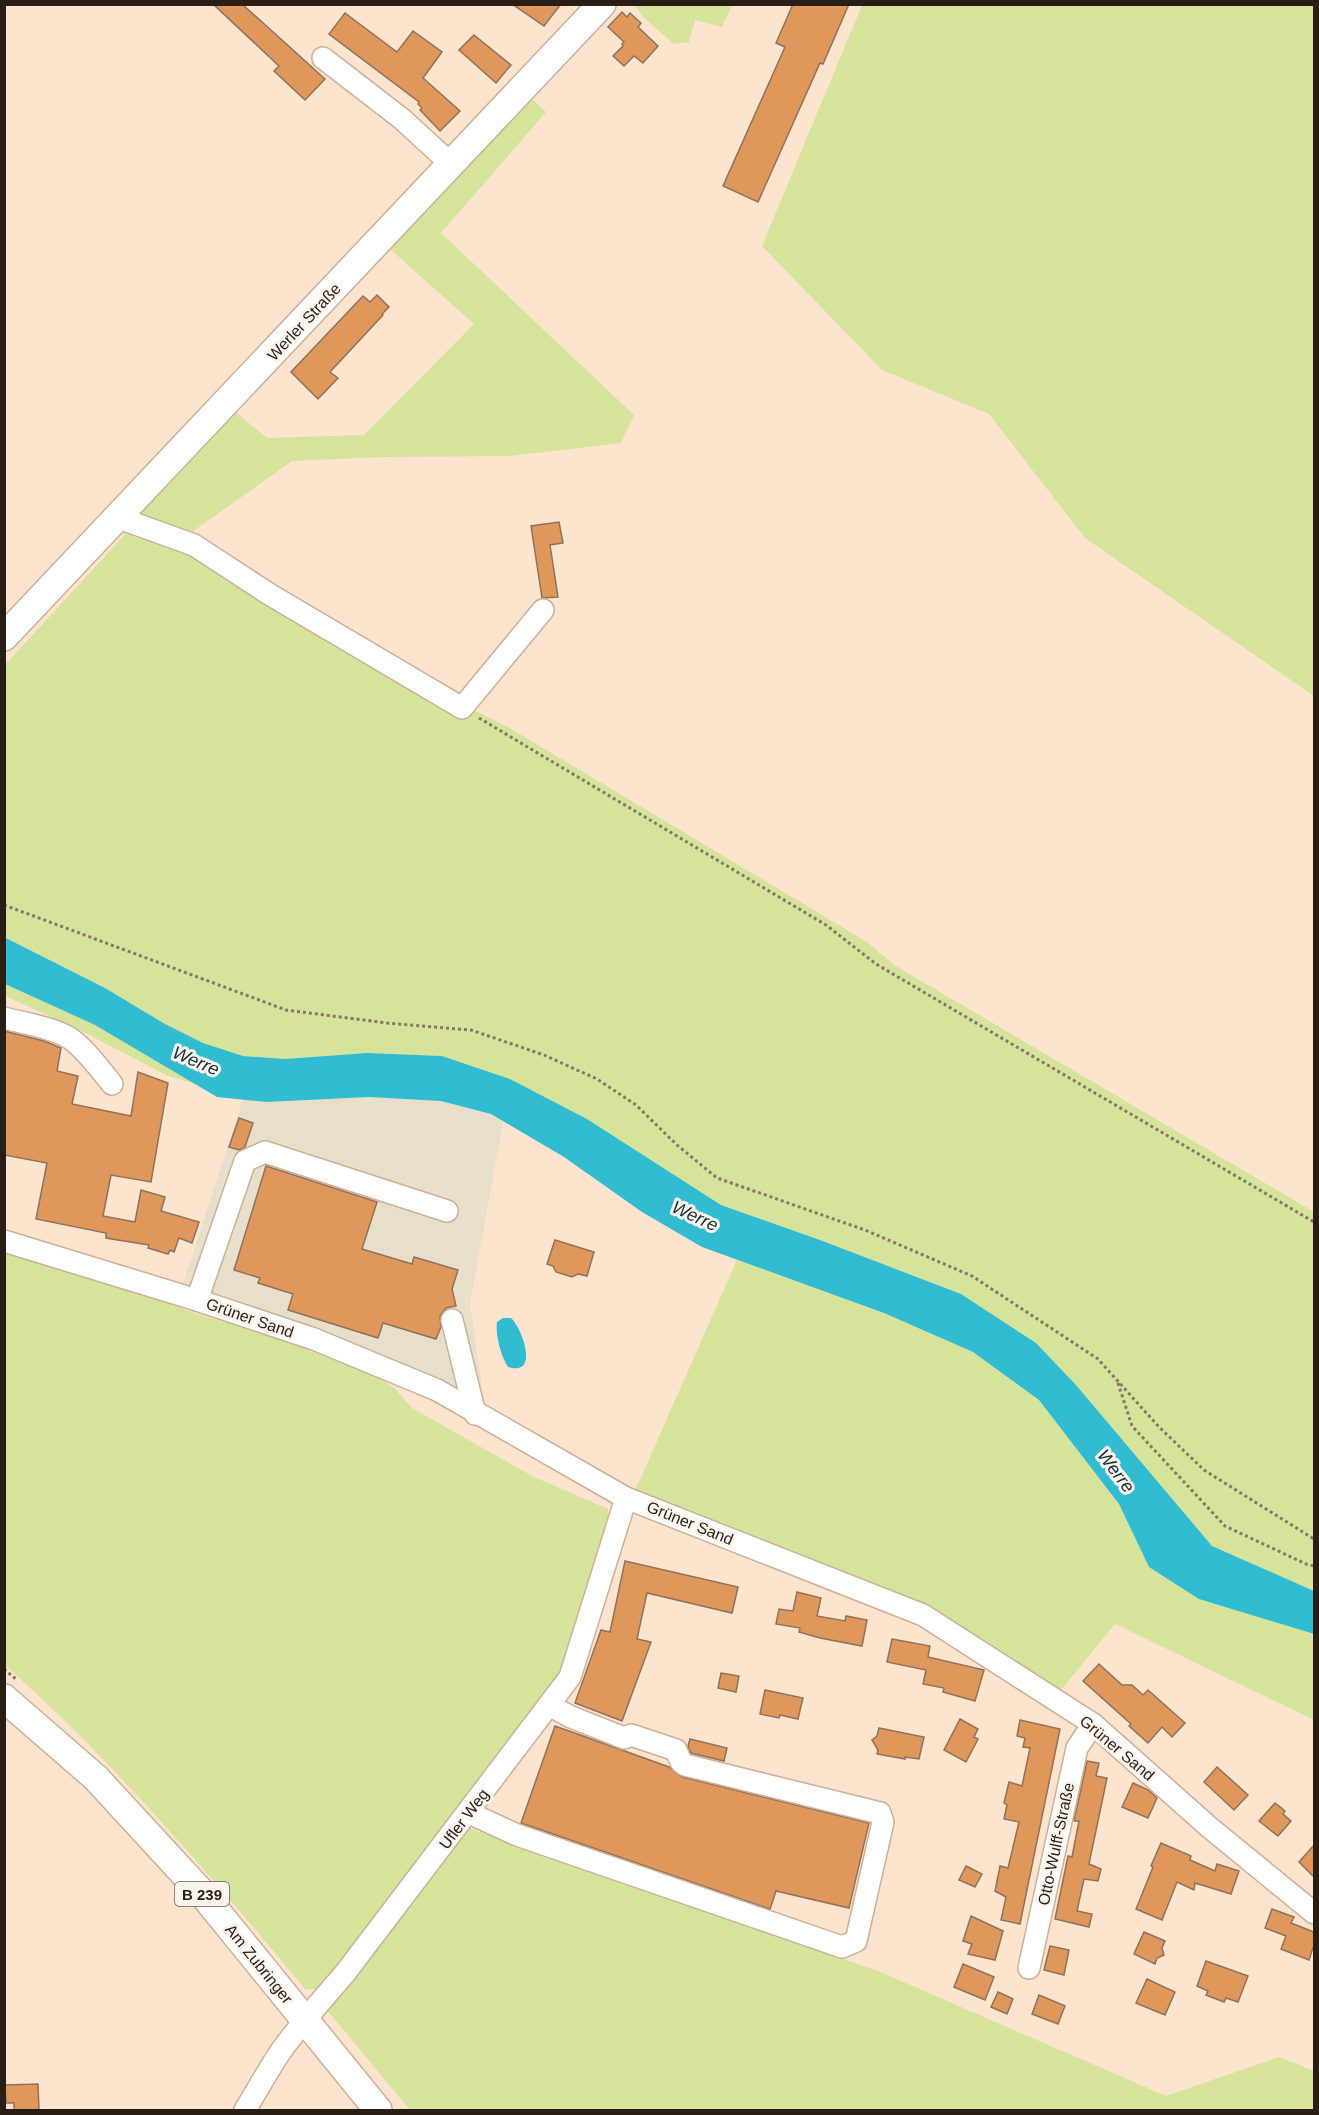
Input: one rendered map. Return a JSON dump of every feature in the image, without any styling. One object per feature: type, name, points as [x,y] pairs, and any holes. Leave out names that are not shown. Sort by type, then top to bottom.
[{"type":"main road","name":"Werler Straße","points":[[4,638],[602,4]]},
{"type":"main road","name":"Am Zubringer","points":[[4,1698],[96,1778],[201,1892],[378,2110]]},
{"type":"street","points":[[323,58],[402,119],[452,165]]},
{"type":"street","points":[[119,518],[194,545],[269,594],[462,708],[543,610]]},
{"type":"street","points":[[4,1018],[55,1032],[70,1039],[112,1084]]},
{"type":"street","points":[[197,1300],[245,1161],[265,1152],[447,1211]]},
{"type":"street","name":"Grüner Sand","points":[[4,1241],[197,1300],[324,1344],[437,1390],[475,1414],[626,1498],[923,1615],[1093,1724],[1209,1827],[1314,1913]]},
{"type":"street","points":[[452,1320],[475,1414]]},
{"type":"street","name":"Ufler Weg","points":[[245,2110],[281,2052],[305,2020],[346,1972],[469,1813],[570,1677],[626,1498]]},
{"type":"street","points":[[469,1813],[517,1835],[842,1947],[856,1941],[883,1822],[880,1813],[685,1765],[681,1762],[676,1750],[631,1735],[624,1738],[571,1717],[549,1705]]},
{"type":"street","name":"Otto-Wulff-Straße","points":[[1029,1968],[1077,1748],[1093,1724]]},
{"type":"path","points":[[462,708],[826,925],[876,964],[1314,1222]]},
{"type":"path","points":[[4,905],[286,1010],[387,1023],[471,1030],[544,1055],[597,1078],[636,1105],[677,1145],[717,1178],[865,1230],[972,1276],[1098,1359],[1159,1427],[1204,1470],[1314,1539]]},
{"type":"path","points":[[1117,1380],[1132,1426],[1225,1526],[1314,1566]]},
{"type":"shaded area","points":[[369,1097],[441,1101],[491,1114],[503,1122],[470,1304],[486,1415],[182,1287],[243,1099],[266,1102]]},
{"type":"green space","points":[[635,5],[732,5],[722,27],[695,20],[689,42],[674,44],[644,18]]},
{"type":"green space","points":[[862,5],[1314,5],[1314,696],[1085,538],[989,414],[882,370],[762,246]]},
{"type":"green space","points":[[529,96],[546,112],[441,233],[634,415],[621,443],[510,456],[383,457],[292,461],[189,534],[135,518],[234,411],[267,438],[364,435],[474,324],[390,249]]},
{"type":"green space","points":[[130,529],[191,552],[329,638],[508,727],[867,942],[894,965],[1314,1212],[1314,1591],[1212,1546],[1076,1385],[1036,1343],[961,1294],[721,1205],[587,1119],[510,1079],[442,1056],[367,1053],[285,1059],[243,1056],[203,1043],[165,1024],[105,988],[5,937],[4,666]]},
{"type":"green space","points":[[5,984],[95,1025],[196,1084],[166,1075],[70,1025],[5,996]]},
{"type":"green space","points":[[5,1250],[107,1281],[200,1315],[272,1336],[378,1377],[395,1389],[412,1408],[532,1476],[608,1509],[608,1524],[560,1673],[321,1990],[305,1989],[161,1821],[46,1702],[5,1665]]},
{"type":"green space","points":[[737,1260],[884,1313],[973,1352],[1039,1400],[1119,1504],[1149,1567],[1314,1634],[1314,1720],[1115,1624],[1060,1691],[925,1610],[635,1491]]},
{"type":"green space","points":[[467,1827],[538,1855],[878,1971],[1166,2096],[1279,2057],[1314,2071],[1314,2110],[410,2110],[326,2009]]},
{"type":"water","name":"Werre","points":[[4,937],[105,988],[165,1024],[203,1043],[243,1056],[285,1059],[367,1053],[442,1056],[510,1079],[587,1119],[721,1205],[961,1294],[1036,1343],[1076,1385],[1212,1546],[1314,1591],[1314,1634],[1199,1599],[1149,1567],[1119,1504],[1039,1400],[973,1352],[884,1313],[702,1247],[642,1212],[564,1157],[491,1114],[441,1101],[369,1097],[266,1102],[217,1097],[95,1025],[5,984]]},
{"type":"water","points":[[503,1318],[511,1318],[515,1323],[526,1350],[524,1365],[518,1368],[508,1367],[501,1352],[497,1322]]},
{"type":"building","points":[[213,4],[242,4],[325,79],[305,100],[274,71],[279,66]]},
{"type":"building","points":[[512,4],[561,4],[544,26]]},
{"type":"building","points":[[793,4],[849,4],[758,202],[723,186],[785,47],[776,43]]},
{"type":"building","points":[[622,12],[627,17],[630,13],[641,23],[638,27],[658,46],[643,63],[634,56],[624,66],[613,56],[624,42],[608,27]]},
{"type":"building","points":[[345,13],[397,52],[413,31],[442,52],[423,78],[460,111],[440,131],[420,110],[422,108],[419,102],[329,34]]},
{"type":"building","points":[[474,35],[511,65],[496,83],[459,50]]},
{"type":"building","points":[[377,295],[389,307],[330,372],[338,378],[318,399],[291,372],[363,296],[370,302]]},
{"type":"building","points":[[559,522],[563,543],[550,545],[558,597],[542,598],[531,526]]},
{"type":"building","points":[[4,1031],[44,1041],[61,1048],[57,1071],[78,1076],[72,1104],[131,1116],[138,1072],[168,1083],[151,1182],[111,1175],[103,1216],[135,1222],[141,1190],[165,1197],[161,1211],[199,1222],[192,1243],[179,1238],[174,1252],[170,1250],[168,1254],[148,1248],[149,1245],[106,1238],[106,1233],[36,1219],[47,1163],[4,1155]]},
{"type":"building","points":[[239,1118],[253,1123],[245,1147],[239,1150],[229,1147]]},
{"type":"building","points":[[266,1166],[377,1202],[362,1249],[412,1264],[414,1257],[458,1270],[452,1289],[456,1306],[446,1308],[440,1316],[441,1327],[436,1339],[383,1323],[378,1338],[288,1310],[293,1294],[258,1283],[260,1278],[234,1270]]},
{"type":"building","points":[[555,1240],[594,1252],[587,1276],[578,1274],[572,1277],[556,1272],[553,1266],[547,1264]]},
{"type":"building","points":[[625,1561],[738,1587],[732,1613],[647,1593],[637,1639],[651,1642],[622,1721],[575,1703],[601,1630],[610,1632]]},
{"type":"building","points":[[797,1592],[821,1598],[817,1616],[845,1621],[846,1616],[867,1620],[862,1646],[820,1638],[799,1632],[800,1628],[776,1624],[779,1609],[793,1611]]},
{"type":"building","points":[[892,1639],[930,1646],[928,1657],[984,1670],[975,1701],[943,1692],[944,1688],[923,1684],[926,1670],[887,1662]]},
{"type":"building","points":[[1099,1664],[1122,1685],[1132,1685],[1143,1695],[1148,1690],[1185,1723],[1172,1737],[1162,1727],[1148,1743],[1129,1726],[1131,1724],[1083,1681]]},
{"type":"building","points":[[721,1673],[739,1676],[736,1692],[718,1688]]},
{"type":"building","points":[[765,1690],[803,1698],[798,1719],[760,1714]]},
{"type":"building","points":[[960,1719],[978,1729],[974,1737],[978,1739],[966,1762],[944,1750]]},
{"type":"building","points":[[1020,1720],[1060,1729],[1020,1924],[1001,1920],[1006,1897],[995,1891],[1000,1866],[1008,1868],[1019,1822],[1004,1819],[1007,1805],[1004,1803],[1009,1782],[1022,1786],[1030,1748],[1023,1747],[1025,1738],[1017,1736]]},
{"type":"building","points":[[555,1726],[669,1767],[682,1777],[869,1823],[849,1908],[776,1891],[770,1909],[521,1823]]},
{"type":"building","points":[[879,1728],[924,1737],[919,1759],[877,1754],[878,1750],[872,1740],[877,1736]]},
{"type":"building","points":[[690,1739],[727,1748],[724,1761],[691,1753],[688,1746]]},
{"type":"building","points":[[1087,1761],[1099,1763],[1096,1776],[1107,1778],[1089,1864],[1101,1869],[1098,1881],[1084,1879],[1077,1911],[1092,1914],[1089,1927],[1055,1919],[1068,1856],[1072,1857],[1079,1821],[1074,1821]]},
{"type":"building","points":[[1217,1767],[1248,1795],[1234,1810],[1204,1782]]},
{"type":"building","points":[[1133,1783],[1148,1790],[1157,1798],[1148,1818],[1122,1807]]},
{"type":"building","points":[[1275,1803],[1285,1811],[1283,1814],[1291,1821],[1278,1836],[1259,1821]]},
{"type":"building","points":[[1161,1843],[1191,1856],[1190,1860],[1215,1871],[1217,1864],[1239,1871],[1231,1894],[1195,1883],[1194,1890],[1177,1882],[1162,1920],[1136,1909]]},
{"type":"building","points":[[1314,1845],[1314,1877],[1299,1862]]},
{"type":"building","points":[[966,1866],[982,1874],[975,1887],[959,1880]]},
{"type":"building","points":[[1272,1909],[1294,1917],[1291,1923],[1314,1932],[1314,1945],[1309,1960],[1281,1949],[1286,1936],[1265,1928]]},
{"type":"building","points":[[971,1916],[1003,1931],[995,1960],[968,1954],[972,1944],[963,1941]]},
{"type":"building","points":[[1144,1932],[1165,1941],[1162,1948],[1164,1955],[1157,1958],[1155,1964],[1134,1954]]},
{"type":"building","points":[[1050,1946],[1069,1950],[1064,1975],[1044,1970]]},
{"type":"building","points":[[1206,1961],[1248,1976],[1238,2002],[1226,1998],[1224,2002],[1206,1995],[1208,1991],[1197,1986]]},
{"type":"building","points":[[963,1964],[994,1977],[985,2000],[954,1987]]},
{"type":"building","points":[[1147,1979],[1175,1992],[1165,2015],[1136,2003]]},
{"type":"building","points":[[998,1992],[1013,1999],[1007,2014],[991,2007]]},
{"type":"building","points":[[1039,1995],[1065,2006],[1058,2024],[1032,2014]]},
{"type":"building","points":[[38,2084],[39,2110],[14,2110],[14,2103],[6,2103],[5,2085]]}]
